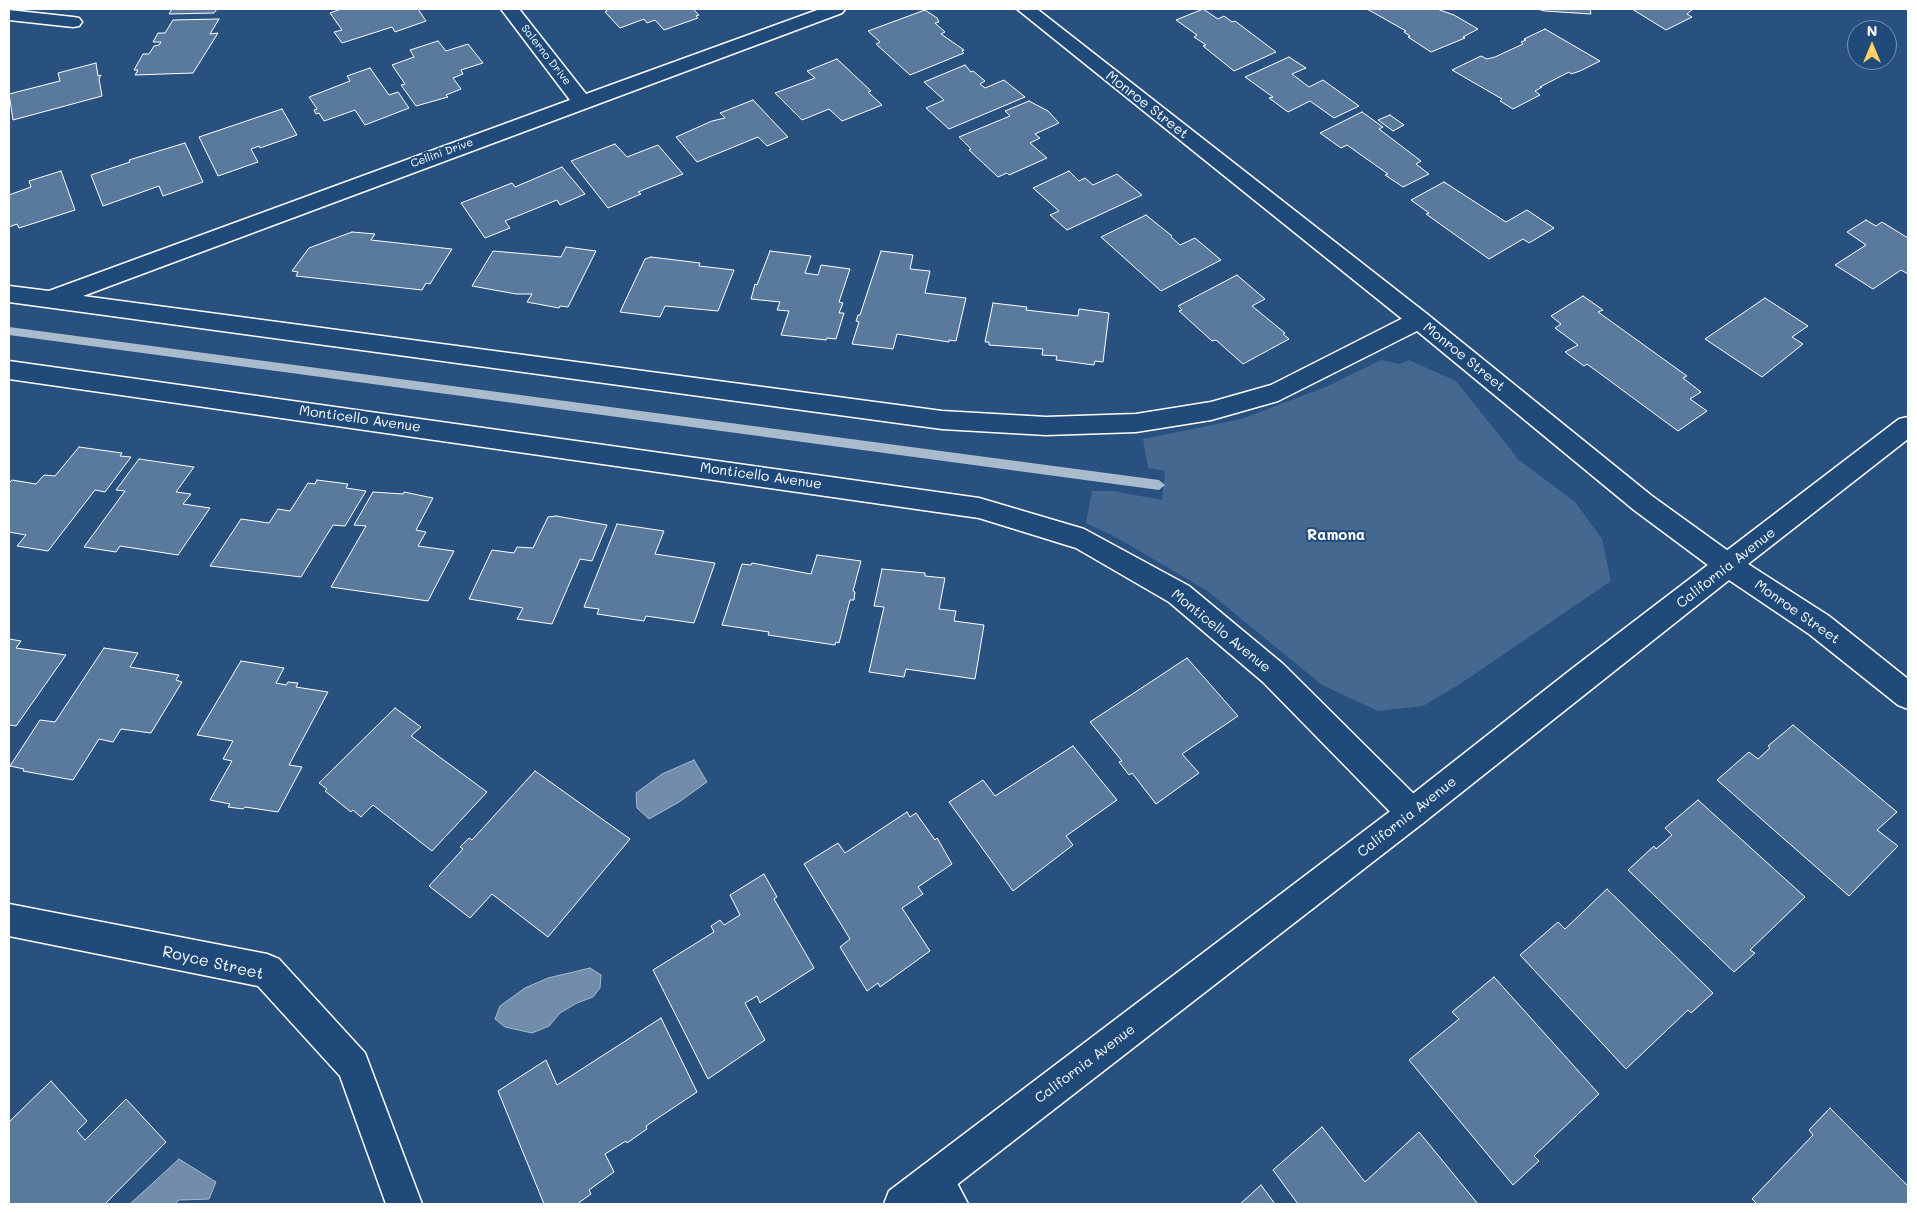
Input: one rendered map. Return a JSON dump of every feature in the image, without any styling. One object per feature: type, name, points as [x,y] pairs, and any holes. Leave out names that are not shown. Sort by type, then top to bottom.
[{"type":"street","name":"Salerno Drive","points":[[510,9],[581,101]]},
{"type":"street","name":"Cellini Drive","points":[[50,299],[581,101],[836,9]]},
{"type":"street","name":"Monroe Street","points":[[1026,9],[1419,320],[1643,503],[1729,566],[1819,625],[1908,696]]},
{"type":"street","points":[[9,15],[73,22]]},
{"type":"street","points":[[9,294],[933,419],[1046,426],[1136,423],[1211,411],[1278,392],[1419,320]]},
{"type":"street","name":"Monticello Avenue","points":[[9,370],[979,508],[1084,540],[1179,594],[1273,672],[1412,813]]},
{"type":"street","name":"California Avenue","points":[[902,1204],[942,1192],[1412,813],[1908,426]]},
{"type":"street","name":"Royce Street","points":[[9,920],[267,971],[352,1065],[404,1204]]},
{"type":"shaded area","points":[[1381,360],[1400,364],[1409,360],[1456,381],[1519,460],[1575,502],[1602,539],[1611,581],[1460,684],[1423,706],[1378,711],[1322,685],[1206,590],[1119,539],[1086,523],[1092,491],[1113,491],[1162,500],[1165,471],[1148,468],[1143,439],[1241,419],[1328,386]]},
{"type":"shaded area","points":[[694,760],[707,782],[679,802],[649,819],[637,808],[636,793],[662,774]]},
{"type":"shaded area","points":[[590,968],[601,975],[600,988],[593,997],[577,1003],[560,1013],[549,1026],[532,1033],[505,1027],[495,1019],[500,1006],[525,988],[548,978]]},
{"type":"shaded area","points":[[179,1159],[216,1182],[209,1199],[179,1200],[175,1204],[130,1204]]},
{"type":"building","points":[[172,9],[217,9],[214,13],[169,14]]},
{"type":"building","points":[[341,9],[418,9],[426,21],[395,32],[392,27],[342,43],[334,32],[342,30],[330,13]]},
{"type":"building","points":[[605,9],[693,9],[699,15],[696,16],[698,18],[664,30],[655,20],[647,23],[644,19],[620,28],[605,12],[607,11]]},
{"type":"building","points":[[1203,9],[1218,19],[1224,16],[1232,22],[1235,21],[1276,52],[1234,71],[1203,46],[1206,45],[1194,37],[1197,35],[1176,20]]},
{"type":"building","points":[[1367,9],[1437,9],[1454,15],[1478,29],[1463,37],[1465,38],[1431,52],[1408,37],[1410,36],[1404,32],[1406,31]]},
{"type":"building","points":[[1537,9],[1590,9],[1591,14],[1545,11]]},
{"type":"building","points":[[1632,9],[1693,9],[1687,14],[1692,17],[1666,30]]},
{"type":"building","points":[[925,10],[937,18],[939,22],[935,23],[945,32],[941,34],[964,50],[962,51],[964,53],[910,75],[876,44],[880,42],[868,31]]},
{"type":"building","points":[[219,19],[210,34],[218,33],[193,73],[135,75],[138,70],[134,70],[143,54],[149,54],[154,46],[159,45],[161,42],[153,42],[158,33],[165,33],[173,20]]},
{"type":"building","points":[[1545,29],[1600,61],[1580,71],[1571,74],[1569,72],[1540,87],[1542,87],[1535,91],[1540,95],[1513,109],[1500,101],[1502,99],[1452,70],[1481,56],[1487,59],[1495,57],[1523,44],[1521,42],[1526,40],[1524,39]]},
{"type":"building","points":[[438,41],[446,51],[468,44],[483,63],[461,70],[463,74],[453,78],[461,89],[446,95],[448,97],[416,106],[401,85],[405,84],[392,65],[414,57],[410,50]]},
{"type":"building","points":[[1289,57],[1306,68],[1292,74],[1309,87],[1323,80],[1359,106],[1334,118],[1310,101],[1288,112],[1269,98],[1273,97],[1245,77]]},
{"type":"building","points":[[837,59],[871,91],[868,92],[882,105],[842,121],[829,109],[802,120],[775,93],[815,78],[807,71]]},
{"type":"building","points":[[96,63],[98,76],[101,75],[99,79],[102,96],[13,120],[9,94],[60,81],[58,73]]},
{"type":"building","points":[[965,65],[971,72],[973,71],[985,81],[980,84],[985,88],[1004,80],[1025,97],[949,129],[926,108],[944,100],[924,82]]},
{"type":"building","points":[[370,68],[389,95],[398,92],[409,108],[365,125],[355,110],[324,121],[319,113],[316,114],[314,110],[317,109],[309,97],[350,81],[347,76]]},
{"type":"building","points":[[753,100],[788,137],[767,146],[758,137],[697,162],[676,137],[712,121],[725,118],[720,113]]},
{"type":"building","points":[[1029,101],[1048,111],[1059,123],[1035,134],[1040,138],[1030,143],[1047,158],[1009,175],[1007,173],[998,177],[969,150],[971,149],[959,137],[1010,116],[1005,111]]},
{"type":"building","points":[[282,109],[297,135],[260,148],[259,146],[251,149],[258,162],[218,176],[199,137]]},
{"type":"building","points":[[1362,112],[1383,127],[1379,129],[1421,161],[1416,164],[1429,174],[1403,187],[1347,145],[1341,148],[1320,133]]},
{"type":"building","points":[[1390,115],[1404,125],[1393,131],[1378,120]]},
{"type":"building","points":[[185,143],[203,182],[163,196],[159,186],[103,206],[91,175],[130,162],[129,160]]},
{"type":"building","points":[[615,144],[627,157],[658,145],[683,174],[638,192],[641,194],[608,208],[571,161]]},
{"type":"building","points":[[562,167],[585,194],[560,205],[557,200],[505,221],[510,228],[485,238],[461,203],[512,183],[515,187]]},
{"type":"building","points":[[61,171],[75,210],[19,228],[17,224],[9,227],[9,195],[31,187],[29,181]]},
{"type":"building","points":[[1069,171],[1079,181],[1085,178],[1093,185],[1117,174],[1142,195],[1067,230],[1050,215],[1059,211],[1033,188]]},
{"type":"building","points":[[1444,182],[1506,222],[1527,210],[1554,228],[1529,243],[1523,239],[1489,259],[1426,214],[1429,213],[1411,200]]},
{"type":"building","points":[[1146,215],[1180,245],[1195,238],[1221,260],[1161,291],[1101,237]]},
{"type":"building","points":[[1866,220],[1876,226],[1882,222],[1908,238],[1908,274],[1901,270],[1873,289],[1835,265],[1866,245],[1847,232]]},
{"type":"building","points":[[352,232],[375,234],[371,240],[452,249],[430,284],[426,283],[422,290],[296,276],[298,272],[292,271],[309,248]]},
{"type":"building","points":[[566,247],[596,251],[568,307],[560,306],[559,308],[527,302],[532,294],[516,294],[472,286],[493,251],[561,257]]},
{"type":"building","points":[[770,251],[811,256],[805,273],[818,275],[821,265],[850,269],[839,302],[843,303],[839,313],[844,313],[836,339],[827,338],[826,340],[781,335],[789,311],[777,310],[780,302],[751,299],[755,284],[757,285]]},
{"type":"building","points":[[881,251],[913,255],[910,269],[930,271],[925,293],[966,298],[956,341],[949,340],[949,342],[897,334],[893,349],[852,344],[859,322],[856,321],[858,315],[860,315]]},
{"type":"building","points":[[651,257],[700,263],[699,266],[734,270],[718,311],[665,306],[660,317],[620,312],[645,259]]},
{"type":"building","points":[[1237,275],[1265,299],[1252,306],[1285,333],[1283,334],[1289,339],[1243,364],[1216,340],[1212,341],[1179,311],[1182,310],[1178,306]]},
{"type":"building","points":[[1583,296],[1603,310],[1598,312],[1687,376],[1683,378],[1701,392],[1690,399],[1707,411],[1678,431],[1587,364],[1584,366],[1565,352],[1578,345],[1555,328],[1561,324],[1551,316]]},
{"type":"building","points":[[1765,298],[1808,326],[1792,337],[1803,344],[1762,377],[1705,339]]},
{"type":"building","points":[[993,303],[1027,307],[1026,310],[1078,316],[1079,309],[1109,313],[1103,362],[1095,361],[1094,365],[1056,360],[1057,356],[1042,355],[1043,349],[989,345],[989,342],[985,342]]},
{"type":"building","points":[[79,447],[122,453],[120,456],[131,457],[105,492],[95,490],[48,551],[17,546],[26,535],[9,532],[9,483],[12,480],[36,484],[44,475],[55,476]]},
{"type":"building","points":[[139,459],[194,467],[176,492],[191,494],[183,504],[210,508],[178,555],[120,546],[116,552],[84,547],[125,491],[116,490]]},
{"type":"building","points":[[317,480],[348,484],[346,488],[366,491],[345,526],[333,525],[301,577],[210,566],[241,519],[269,523],[278,509],[290,511],[308,483],[315,484]]},
{"type":"building","points":[[373,492],[403,494],[404,492],[433,498],[416,530],[426,532],[418,546],[454,551],[428,601],[331,587],[366,526],[354,525]]},
{"type":"building","points":[[556,516],[607,525],[592,561],[580,559],[552,624],[517,619],[523,608],[469,599],[492,550],[514,553],[517,547],[533,548],[548,517]]},
{"type":"building","points":[[617,524],[664,531],[655,554],[715,563],[694,623],[646,616],[644,621],[597,614],[599,609],[584,607]]},
{"type":"building","points":[[817,555],[861,561],[853,591],[855,592],[854,600],[850,600],[839,643],[836,642],[835,645],[768,635],[769,632],[722,625],[742,564],[751,565],[752,563],[811,574]]},
{"type":"building","points":[[882,569],[925,573],[925,576],[945,578],[939,609],[956,611],[954,621],[984,625],[975,679],[906,669],[904,677],[869,672],[884,607],[874,606]]},
{"type":"building","points":[[9,639],[21,641],[16,648],[66,655],[16,726],[9,725]]},
{"type":"building","points":[[104,648],[138,653],[130,667],[179,675],[176,680],[182,682],[151,733],[121,729],[113,742],[99,739],[73,780],[23,771],[24,769],[10,766],[40,720],[55,722]]},
{"type":"building","points":[[1187,658],[1238,716],[1182,754],[1199,773],[1156,804],[1132,773],[1129,775],[1119,762],[1122,761],[1090,722]]},
{"type":"building","points":[[241,661],[284,668],[276,683],[286,685],[288,682],[298,683],[296,687],[328,692],[289,765],[302,767],[278,812],[245,807],[243,809],[228,807],[230,804],[210,800],[232,761],[223,759],[233,741],[197,735]]},
{"type":"building","points":[[395,708],[421,727],[411,736],[487,792],[432,851],[373,805],[361,817],[353,810],[351,812],[325,791],[327,789],[319,783]]},
{"type":"building","points":[[1793,725],[1897,812],[1877,830],[1898,846],[1849,896],[1717,780],[1749,752],[1758,759],[1770,748],[1768,746]]},
{"type":"building","points":[[1073,746],[1117,800],[1066,836],[1073,845],[1013,891],[949,802],[983,780],[995,796]]},
{"type":"building","points":[[535,771],[630,839],[548,937],[492,894],[470,918],[429,886],[463,849],[460,847],[469,838],[472,840]]},
{"type":"building","points":[[1698,800],[1805,897],[1750,950],[1755,953],[1734,972],[1628,870],[1654,846],[1656,849],[1672,835],[1665,828]]},
{"type":"building","points":[[907,812],[910,817],[916,813],[935,840],[937,838],[952,864],[918,887],[923,894],[902,908],[930,951],[880,987],[878,983],[867,991],[840,947],[850,939],[804,864],[838,843],[845,853]]},
{"type":"building","points":[[764,874],[777,897],[774,899],[814,968],[760,1003],[757,996],[745,1003],[765,1040],[708,1079],[653,970],[714,932],[711,926],[720,920],[724,925],[740,915],[730,895]]},
{"type":"building","points":[[1607,889],[1713,993],[1691,1013],[1688,1010],[1626,1069],[1520,955],[1558,922],[1565,929]]},
{"type":"building","points":[[1494,977],[1599,1094],[1534,1156],[1539,1161],[1513,1185],[1409,1060],[1459,1019],[1452,1012]]},
{"type":"building","points":[[661,1018],[697,1092],[646,1126],[647,1129],[627,1143],[626,1141],[605,1154],[614,1172],[589,1190],[591,1194],[577,1204],[544,1204],[498,1091],[546,1060],[557,1085]]},
{"type":"building","points":[[51,1081],[87,1121],[77,1131],[85,1140],[126,1099],[166,1142],[105,1204],[9,1204],[9,1122]]},
{"type":"building","points":[[1830,1108],[1908,1186],[1908,1204],[1757,1204],[1752,1199],[1813,1135],[1809,1130]]},
{"type":"building","points":[[1322,1127],[1365,1182],[1419,1132],[1478,1204],[1298,1204],[1273,1170]]},
{"type":"building","points":[[1261,1185],[1275,1204],[1240,1204]]},
{"type":"waterway","points":[[9,331],[1159,485]]},
{"type":"district","name":"Ramona","points":[[1336,535]]}]
